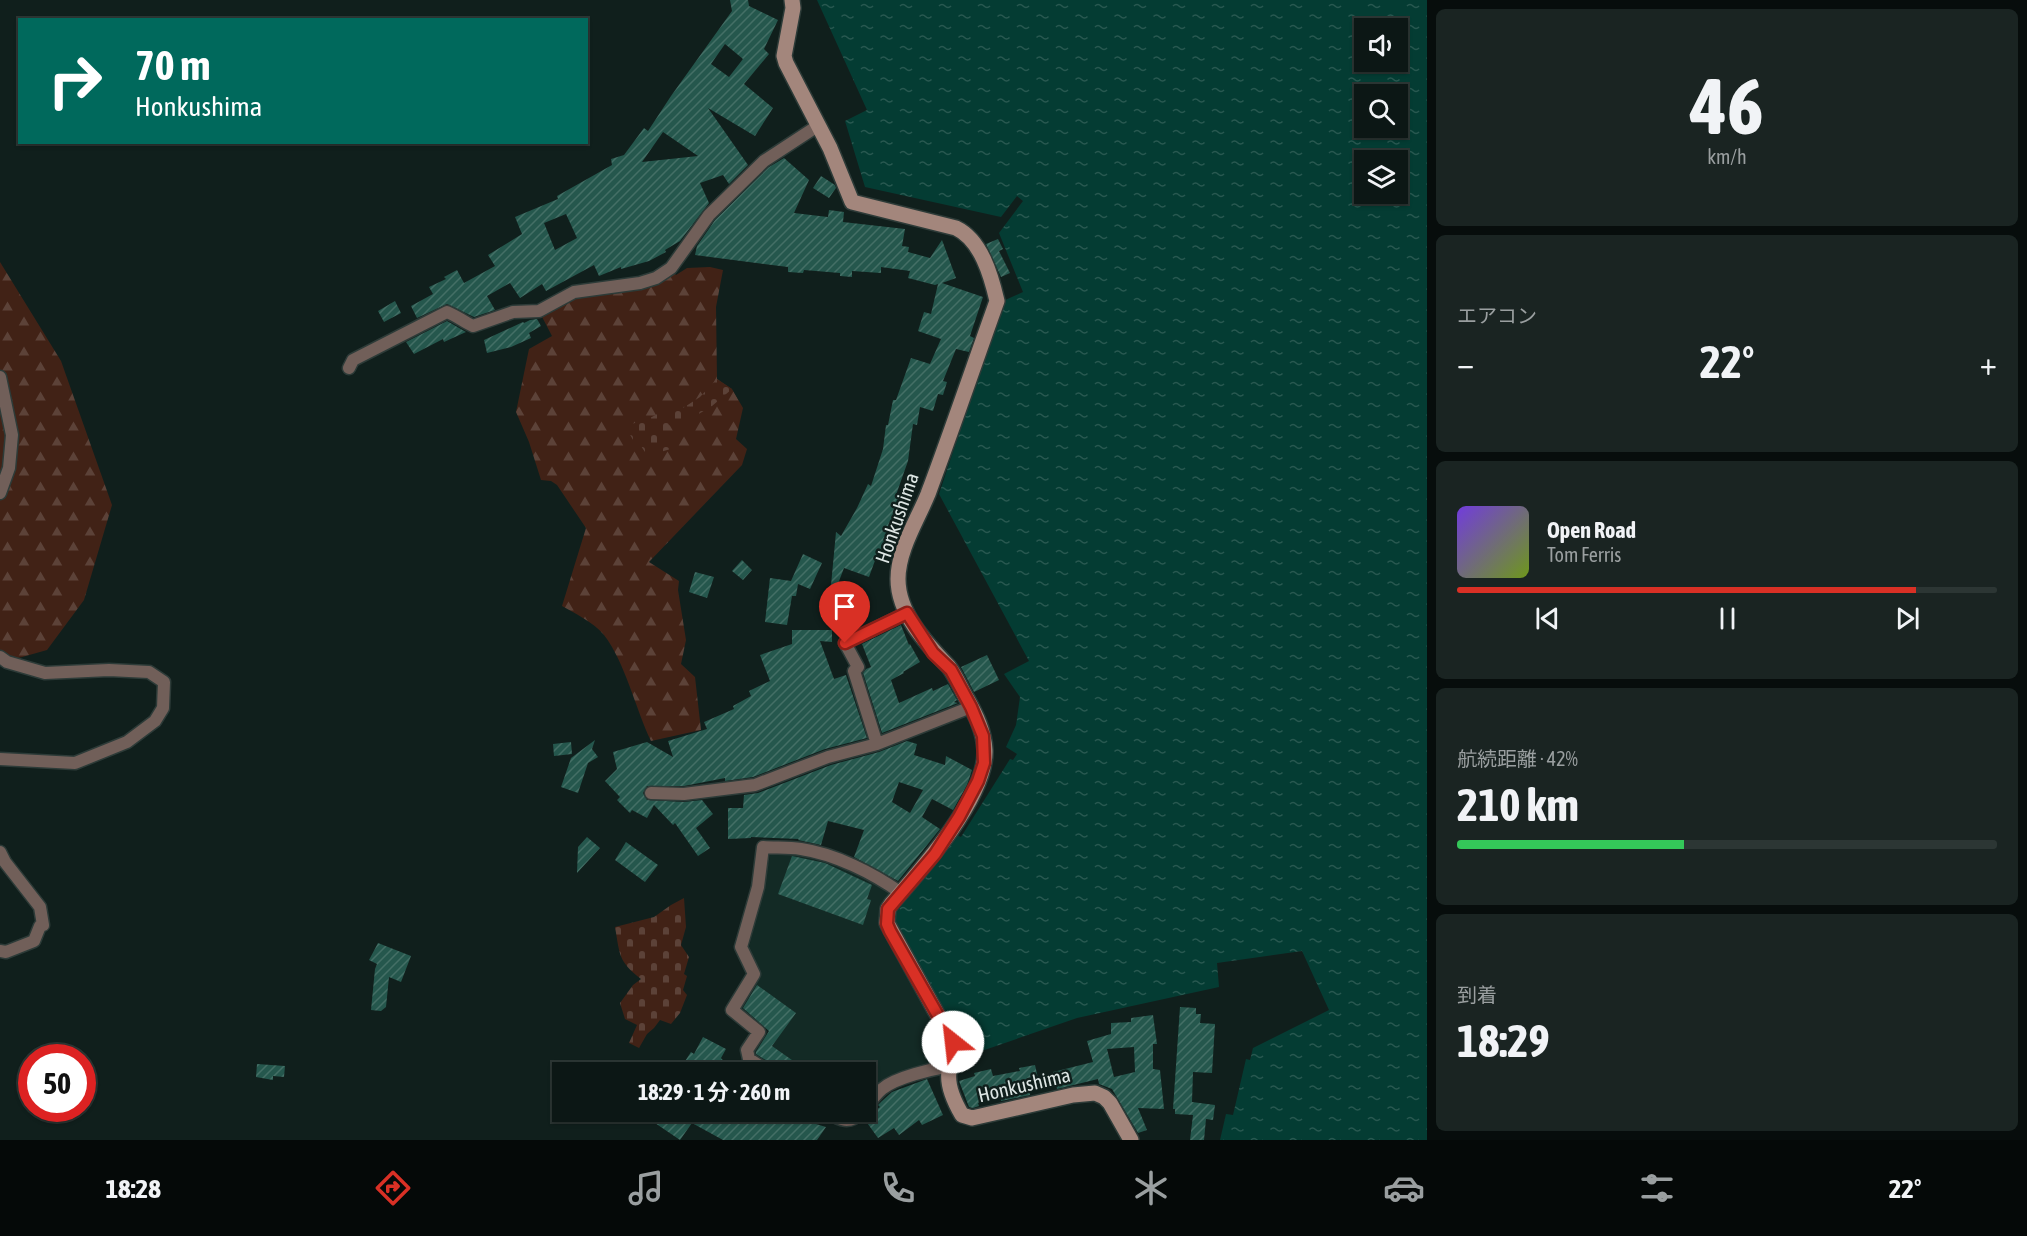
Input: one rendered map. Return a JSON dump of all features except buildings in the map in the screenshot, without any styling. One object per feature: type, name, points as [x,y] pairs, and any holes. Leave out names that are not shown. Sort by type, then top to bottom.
[{"type":"main road","name":"Honkushima","points":[[792,0],[793,8],[784,56],[786,63],[830,148],[852,202],[964,232],[978,250],[992,282],[997,301],[899,567],[902,606],[933,653],[951,670],[979,722],[985,750],[984,763],[978,781],[959,817],[935,854],[888,909],[887,924],[953,1042],[955,1052],[950,1066],[949,1081],[962,1115],[972,1118],[1084,1092],[1095,1093],[1110,1103],[1131,1140]]},
{"type":"street","points":[[349,368],[353,360],[447,312],[473,326],[513,312],[539,311],[574,292],[640,283],[656,278],[671,268],[710,215],[764,161],[819,125]]},
{"type":"street","points":[[0,377],[12,435],[9,468],[0,493]]},
{"type":"street","points":[[877,744],[854,671],[858,667],[845,643],[907,613]]},
{"type":"street","points":[[0,657],[7,662],[45,673],[109,670],[149,672],[164,682],[163,708],[155,722],[127,742],[75,763],[0,759]]},
{"type":"street","points":[[651,793],[684,794],[755,785],[828,757],[877,744],[971,707]]},
{"type":"street","points":[[754,1062],[749,1059],[747,1050],[759,1032],[732,1010],[754,974],[741,947],[758,887],[763,847],[800,849],[821,854],[884,880],[901,893]]},
{"type":"street","points":[[0,852],[5,862],[40,907],[43,925],[40,926],[34,941],[6,952],[0,951]]},
{"type":"street","points":[[876,1095],[882,1088],[890,1084],[930,1069],[950,1066]]},
{"type":"shaded area","points":[[771,851],[800,853],[882,883],[893,892],[879,910],[881,928],[945,1041],[944,1059],[881,1083],[876,1089],[876,1062],[764,1062],[753,1054],[769,1031],[738,1008],[757,971],[748,952]]},
{"type":"green space","points":[[0,262],[61,361],[112,505],[84,600],[47,650],[8,661],[0,659]]},
{"type":"green space","points":[[710,267],[723,270],[716,307],[717,379],[732,389],[743,408],[736,439],[747,449],[742,465],[649,562],[679,581],[678,590],[686,640],[681,664],[695,677],[701,730],[651,741],[624,672],[604,635],[595,626],[562,606],[586,528],[557,485],[551,481],[541,480],[529,442],[516,412],[529,349],[552,336],[539,311],[574,292],[640,283],[671,268],[676,275],[687,268]]},
{"type":"green space","points":[[717,379],[732,389],[712,406],[692,418],[667,426],[674,448],[649,458],[639,443],[636,445],[625,426],[648,419],[665,410],[683,408],[700,397]]},
{"type":"green space","points":[[684,898],[686,927],[681,945],[689,957],[684,974],[687,976],[683,990],[687,995],[680,1013],[671,1024],[660,1020],[647,1034],[639,1048],[629,1043],[637,1025],[625,1019],[620,1003],[633,985],[641,979],[621,957],[615,927],[654,917]]},
{"type":"water","points":[[817,0],[1427,0],[1427,1140],[1220,1140],[1226,1114],[1233,1115],[1246,1059],[1250,1060],[1253,1048],[1329,1010],[1302,951],[1217,963],[1219,987],[1077,1018],[967,1056],[893,926],[895,912],[940,859],[955,834],[961,837],[1010,759],[1013,760],[1017,754],[1006,747],[1016,725],[1020,697],[1004,674],[1029,661],[939,494],[1003,301],[1023,292],[999,233],[1023,201],[1017,196],[1001,217],[865,187],[845,121],[867,110]]},
{"type":"route","points":[[845,643],[907,613],[933,653],[951,670],[979,722],[983,736],[984,763],[969,799],[935,854],[892,903],[887,916],[890,931],[953,1042]]}]
